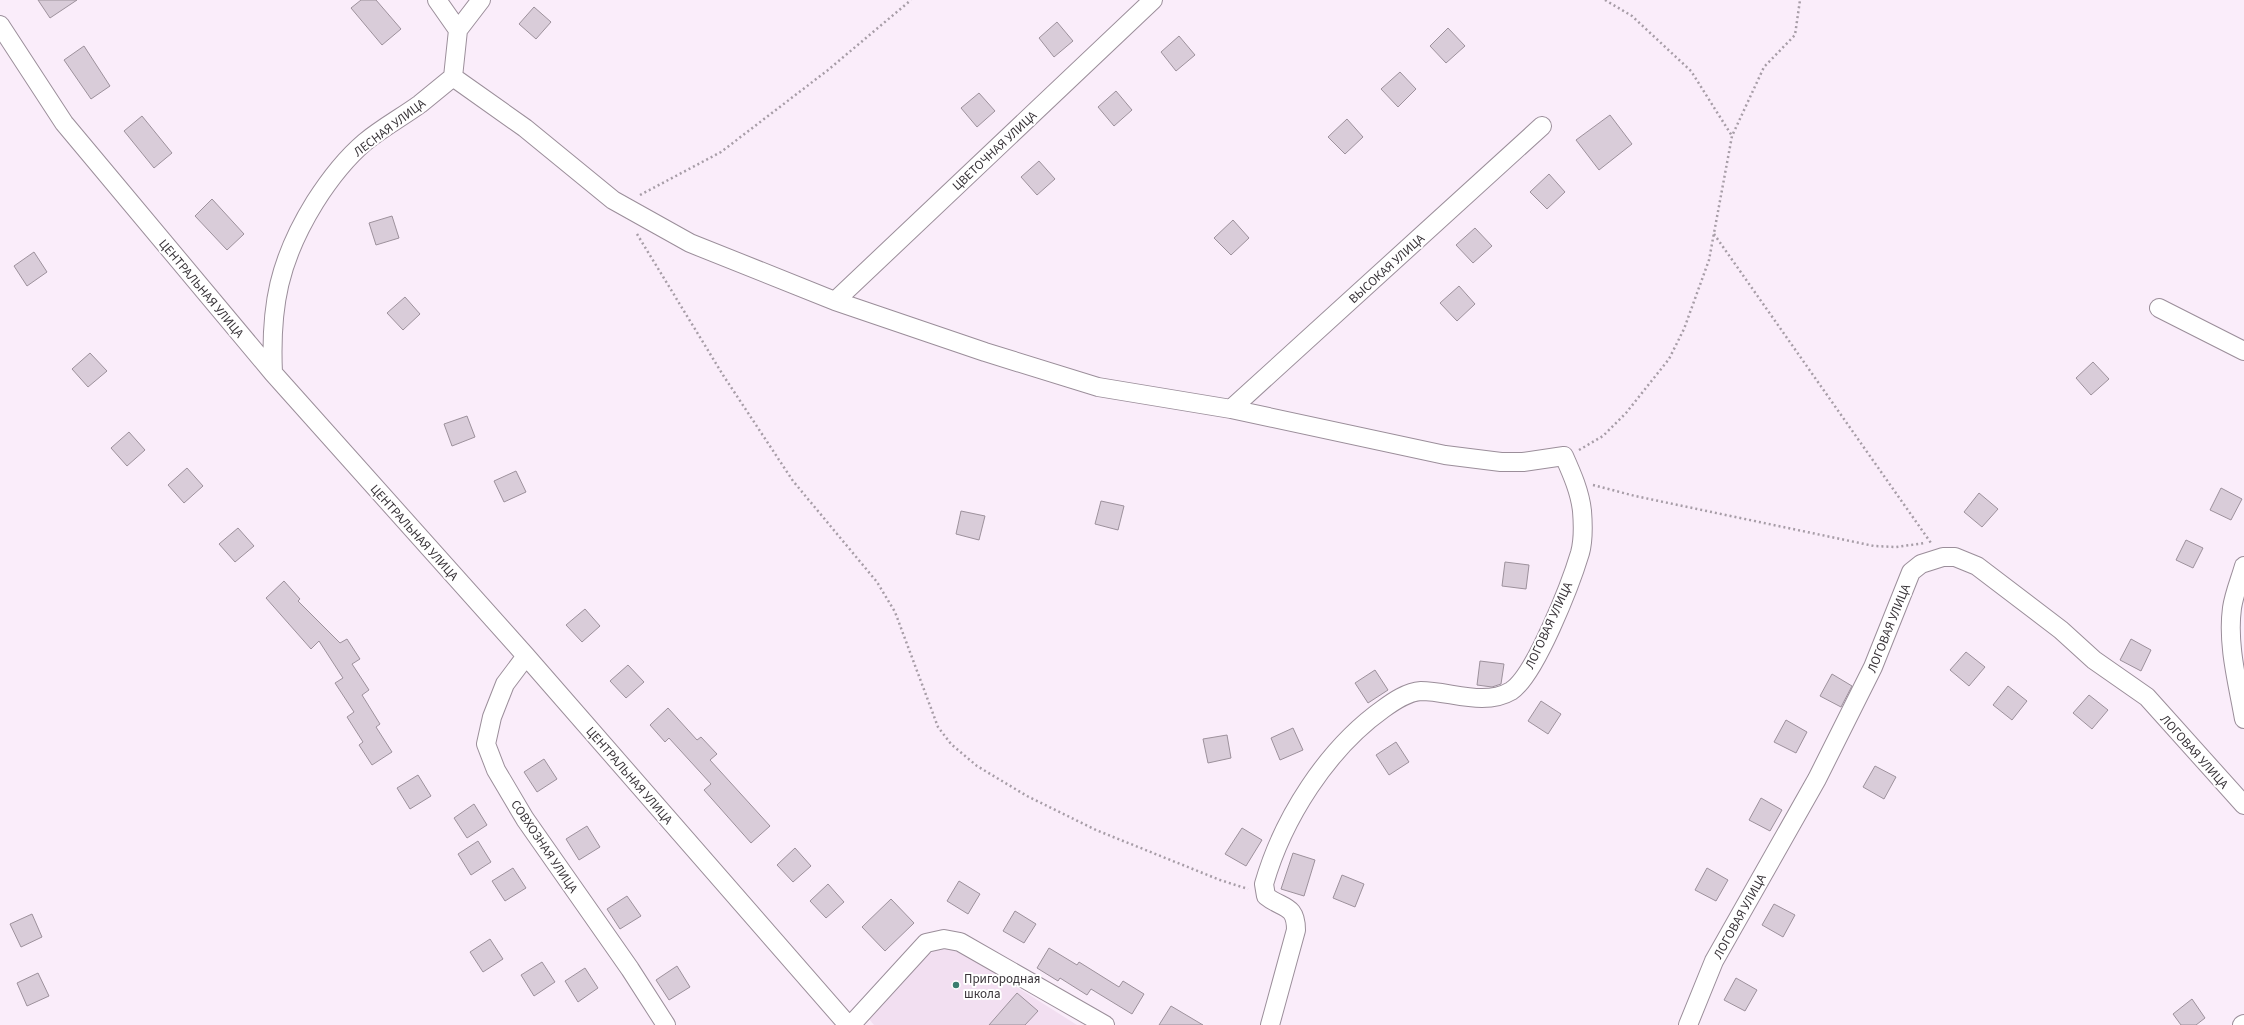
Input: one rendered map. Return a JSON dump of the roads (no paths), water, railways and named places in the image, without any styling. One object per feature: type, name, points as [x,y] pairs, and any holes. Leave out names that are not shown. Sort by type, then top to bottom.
[{"type":"street","points":[[437,0],[458,30]]},
{"type":"street","points":[[481,0],[458,30],[453,77],[525,128],[622,205],[690,243],[835,300],[985,352],[1098,387],[1231,409]]},
{"type":"street","name":"ЦВЕТОЧНАЯ УЛИЦА","points":[[835,300],[1153,0]]},
{"type":"street","name":"ЦЕНТРАЛЬНАЯ УЛИЦА","points":[[0,26],[64,123],[273,373],[526,656],[849,1025],[926,943],[944,939],[960,942],[1105,1025]]},
{"type":"street","name":"ЛЕСНАЯ УЛИЦА","points":[[273,373],[272,343],[275,302],[285,260],[301,225],[326,185],[344,162],[365,142],[420,103],[453,77]]},
{"type":"street","name":"ВЫСОКАЯ УЛИЦА","points":[[1231,409],[1542,126]]},
{"type":"street","points":[[2159,308],[2244,351]]},
{"type":"street","name":"ЛОГОВАЯ УЛИЦА","points":[[1231,409],[1483,461],[1523,462],[1564,456],[1575,480],[1582,512],[1580,552],[1539,652],[1520,682],[1513,690],[1495,697],[1461,696],[1422,691],[1412,693],[1389,705],[1368,720],[1325,766],[1293,815],[1264,884],[1264,892],[1270,899],[1290,909],[1296,921],[1296,930],[1270,1025]]},
{"type":"street","name":"ЛОГОВАЯ УЛИЦА","points":[[1688,1025],[1714,961],[1817,779],[1873,667],[1911,572],[1921,564],[1932,559],[1955,557],[1977,566],[2060,630],[2094,660],[2130,683],[2160,711],[2244,805]]},
{"type":"street","points":[[2244,566],[2232,609],[2231,628],[2232,653],[2244,719]]},
{"type":"street","name":"СОВХОЗНАЯ УЛИЦА","points":[[526,656],[505,684],[492,717],[486,744],[496,770],[525,819],[630,969],[666,1025]]},
{"type":"place","name":"Пригородная школа","points":[[956,985]]}]
